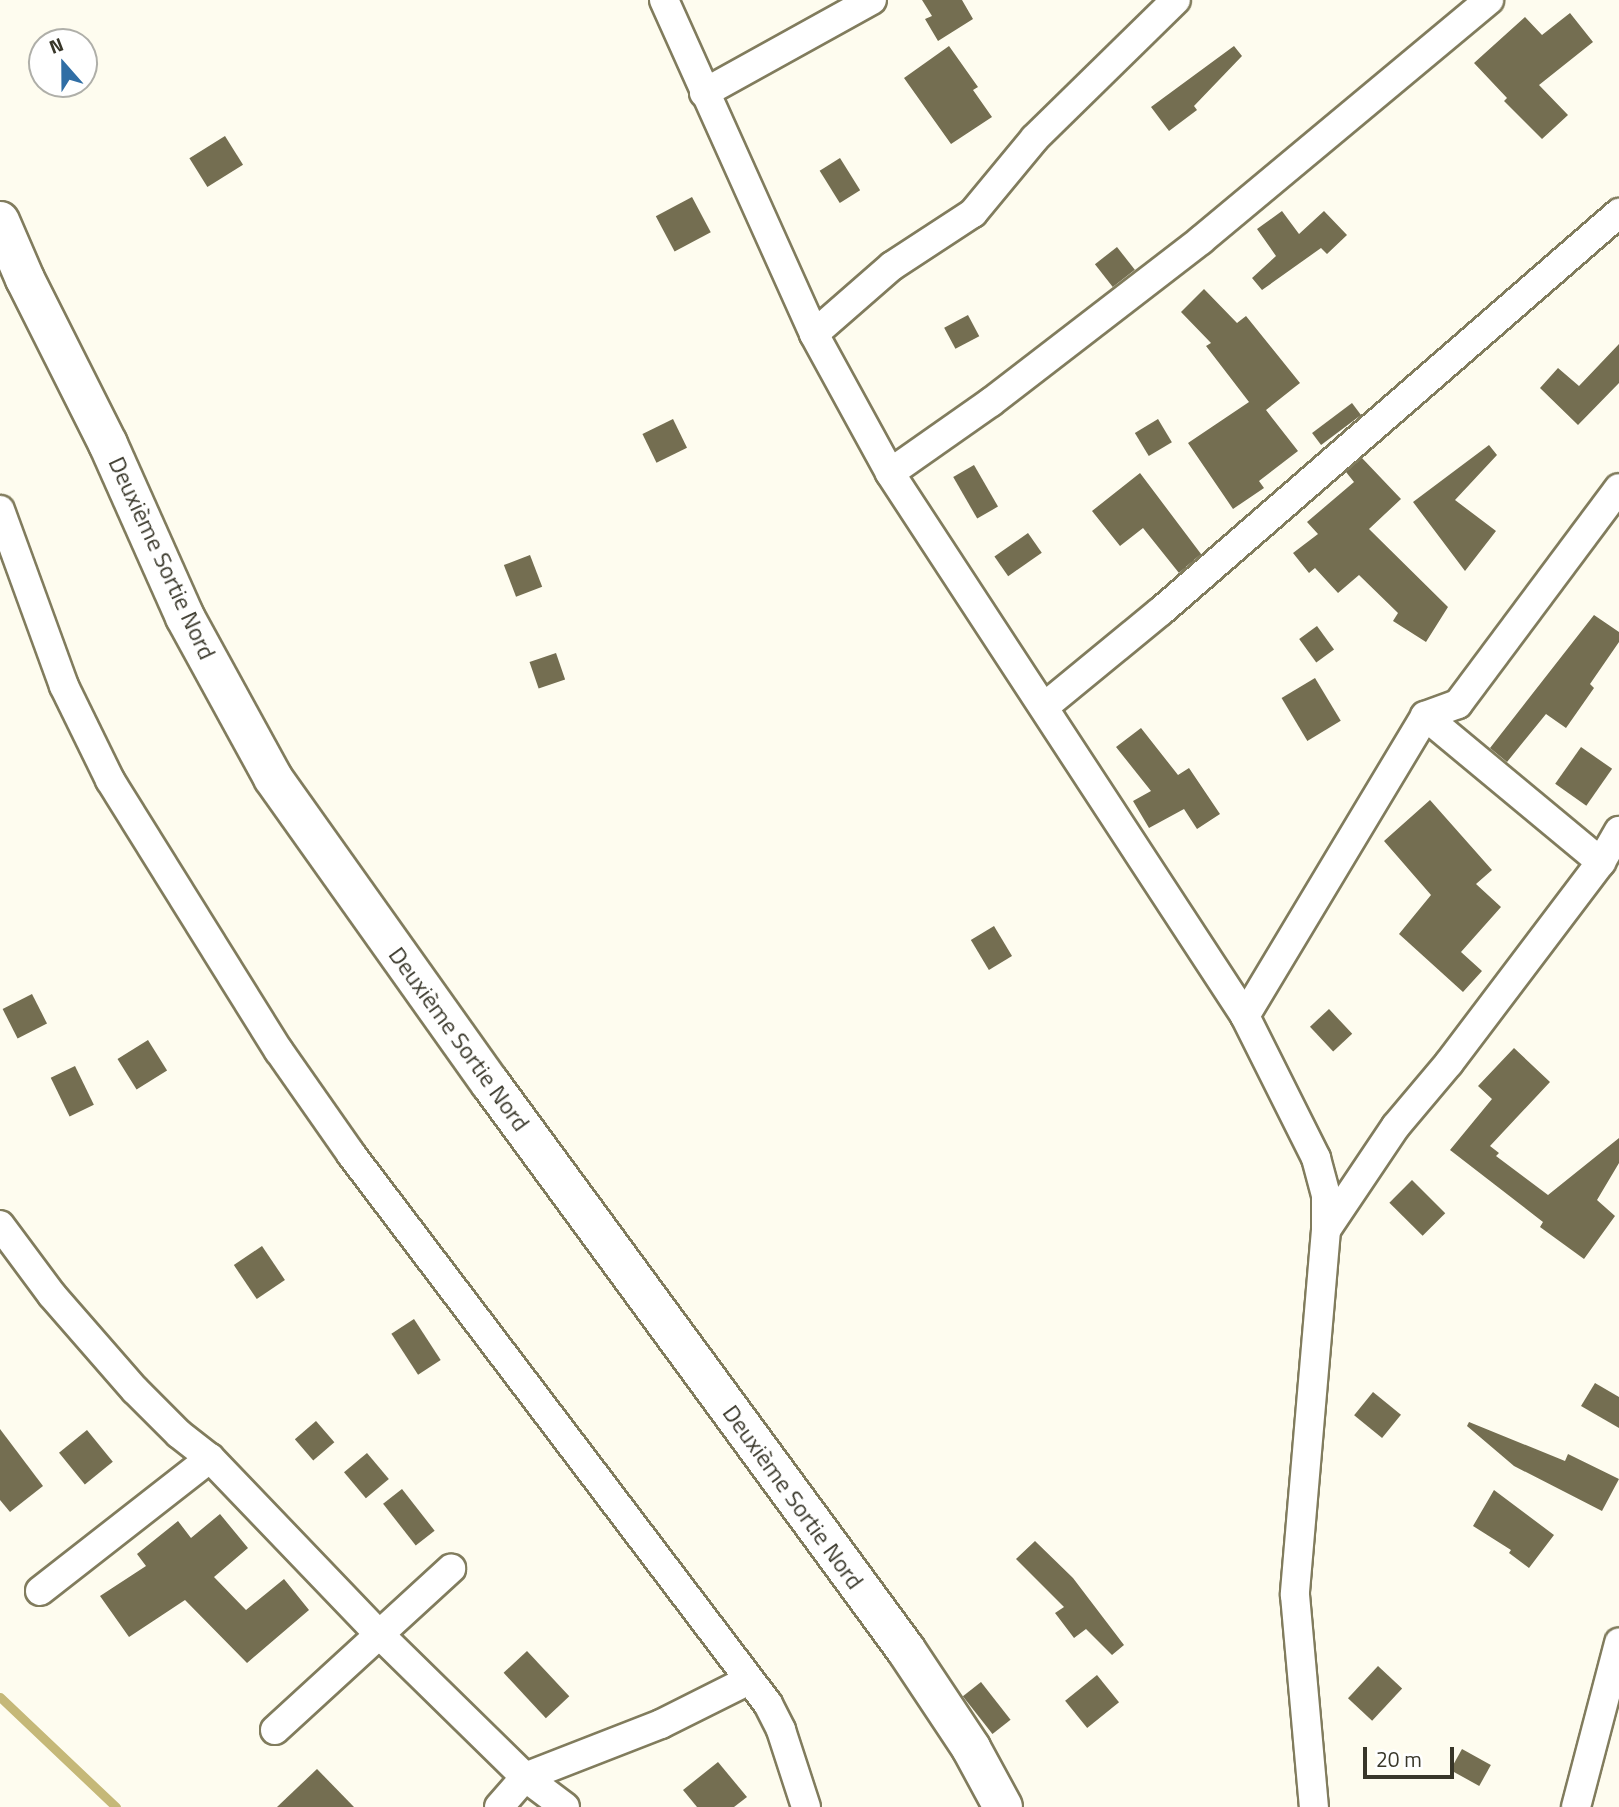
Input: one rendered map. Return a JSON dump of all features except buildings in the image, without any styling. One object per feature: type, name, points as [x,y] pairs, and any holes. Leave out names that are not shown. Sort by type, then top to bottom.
[{"type":"main road","name":"Deuxième Sortie Nord","points":[[0,221],[25,279],[108,444],[185,617],[273,778],[490,1083],[906,1650],[971,1748],[1003,1807]]},
{"type":"street","points":[[664,0],[814,334],[890,473],[1245,1016],[1315,1158],[1326,1195],[1326,1230],[1295,1595],[1314,1807]]},
{"type":"street","points":[[704,93],[872,0]]},
{"type":"street","points":[[814,334],[892,266],[973,213],[1035,138],[1176,0]]},
{"type":"street","points":[[890,473],[991,402],[1201,240],[1489,0]]},
{"type":"street","points":[[1044,707],[1172,602],[1619,213]]},
{"type":"street","points":[[1245,1016],[1425,716],[1458,704],[1619,488]]},
{"type":"street","points":[[0,510],[64,686],[110,780],[279,1051],[351,1154],[768,1704],[781,1730],[806,1807]]},
{"type":"street","points":[[1425,716],[1601,862]]},
{"type":"street","points":[[1326,1230],[1396,1126],[1449,1063],[1601,862],[1619,831]]},
{"type":"street","points":[[0,1225],[52,1295],[135,1390],[179,1434],[210,1458],[379,1634],[525,1777],[565,1807]]},
{"type":"street","points":[[40,1591],[210,1458]]},
{"type":"street","points":[[275,1730],[451,1569]]},
{"type":"street","points":[[1576,1807],[1619,1643]]},
{"type":"street","points":[[499,1807],[525,1777],[661,1724],[749,1680]]},
{"type":"waterway","points":[[0,1697],[116,1807]]}]
